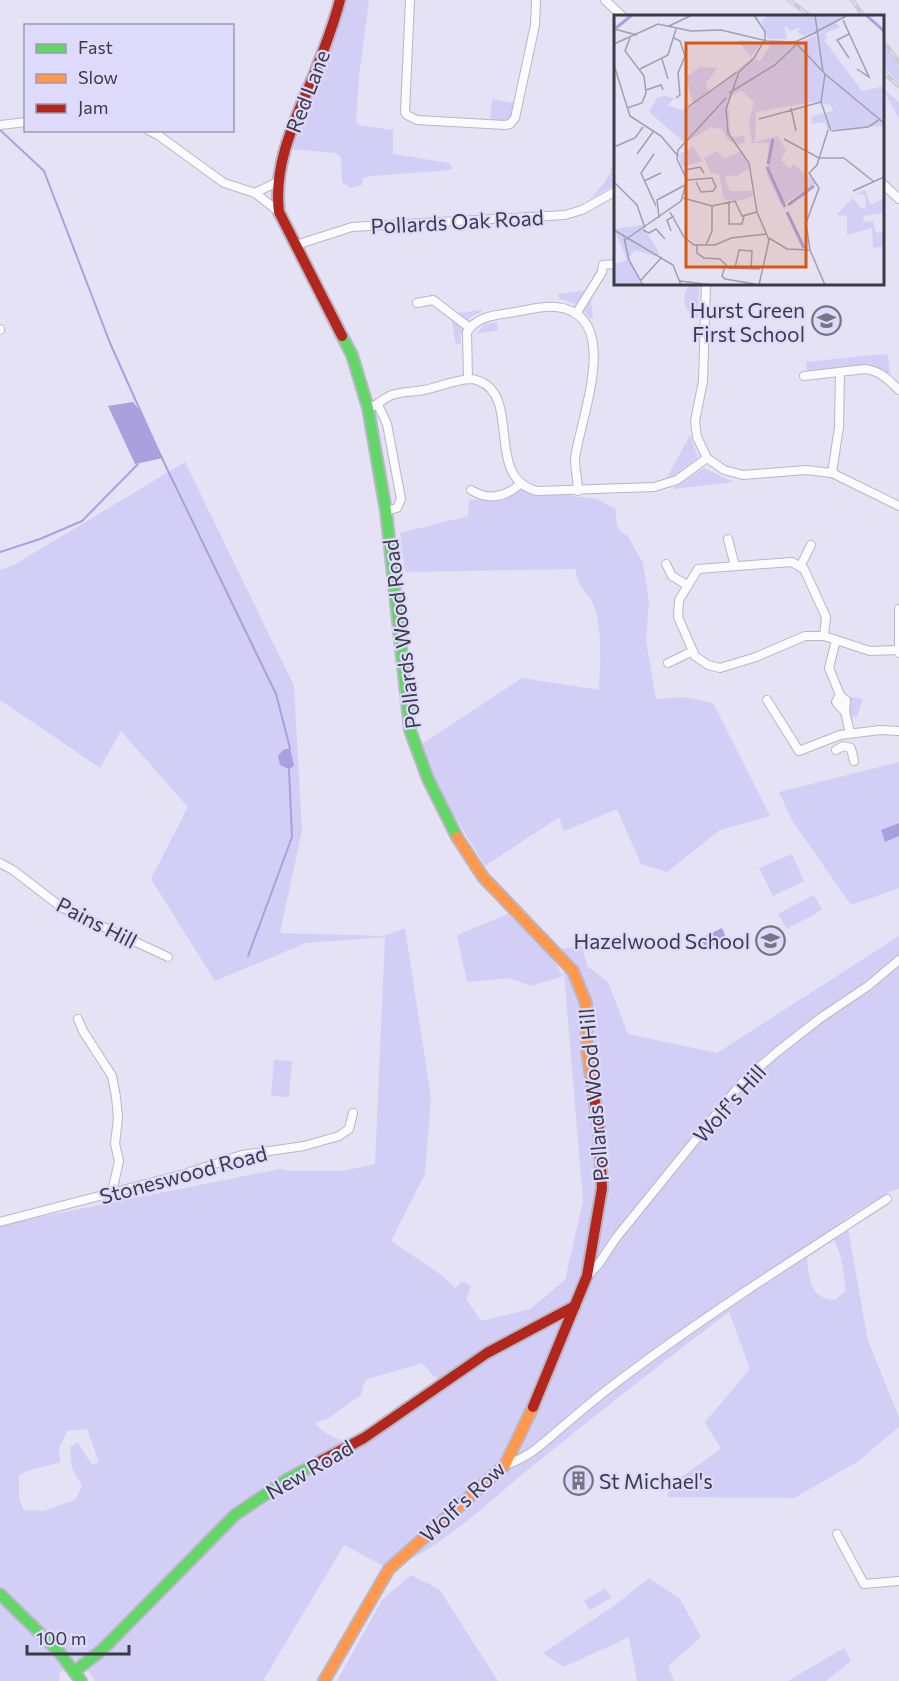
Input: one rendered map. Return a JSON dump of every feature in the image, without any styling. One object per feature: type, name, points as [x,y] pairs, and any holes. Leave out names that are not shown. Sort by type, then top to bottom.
[{"type":"street","name":"Red Lane","points":[[277,182],[286,146],[330,33],[340,0]]},
{"type":"street","points":[[410,0],[405,112],[407,115],[417,120],[505,125],[510,124],[515,118],[535,25],[536,0]]},
{"type":"street","points":[[606,0],[621,15]]},
{"type":"street","points":[[0,125],[24,122]]},
{"type":"street","points":[[152,132],[225,183],[255,193],[279,212]]},
{"type":"street","points":[[255,193],[277,182]]},
{"type":"street","name":"Pollards Wood Road","points":[[277,182],[279,212],[352,355],[373,406],[410,730],[428,779],[454,834],[488,881]]},
{"type":"street","points":[[884,185],[899,199]]},
{"type":"street","name":"Pollards Oak Road","points":[[296,245],[352,227],[565,215],[582,210],[614,192]]},
{"type":"street","points":[[576,314],[602,272],[603,265],[614,264]]},
{"type":"street","points":[[706,285],[703,381],[694,421],[697,438],[707,458],[724,470],[743,476],[806,470],[832,473],[899,506]]},
{"type":"street","points":[[417,303],[433,300],[470,328]]},
{"type":"street","points":[[468,379],[466,337],[470,328],[484,317],[548,307],[562,308],[576,314],[590,333],[594,364],[575,460],[578,491]]},
{"type":"street","points":[[804,376],[874,370],[882,374],[899,390]]},
{"type":"street","points":[[832,473],[839,427],[840,372]]},
{"type":"street","points":[[373,406],[394,394],[425,390],[468,379],[481,381],[495,394],[512,473],[520,484],[537,492],[654,487],[677,480],[707,458]]},
{"type":"street","name":"Pollards Wood Road","points":[[373,406],[387,424],[401,499],[397,508],[386,511]]},
{"type":"street","points":[[471,490],[483,496],[503,496],[520,484]]},
{"type":"street","points":[[728,539],[735,566]]},
{"type":"street","points":[[800,567],[811,546]]},
{"type":"street","points":[[824,636],[826,617],[804,569],[792,562],[698,569],[679,600],[678,617],[696,656],[708,665],[720,668],[756,657],[806,636],[824,636],[870,651],[898,652],[899,609]]},
{"type":"street","points":[[666,564],[672,576],[687,585]]},
{"type":"street","points":[[836,640],[829,668],[840,694],[846,700],[845,712],[850,734]]},
{"type":"street","points":[[668,663],[693,651]]},
{"type":"street","points":[[766,700],[799,752],[840,735],[880,730],[899,731]]},
{"type":"street","points":[[840,735],[839,748],[850,748],[854,761]]},
{"type":"street","name":"Pains Hill","points":[[0,863],[13,870],[61,907],[168,957]]},
{"type":"street","name":"Pollards Wood Hill","points":[[488,881],[573,971],[586,1003],[587,1051],[599,1131],[602,1188],[587,1276],[575,1306]]},
{"type":"street","name":"Wolf's Hill","points":[[587,1276],[744,1080],[819,1018],[868,986],[899,960]]},
{"type":"street","points":[[78,1019],[83,1031],[112,1076],[118,1118],[115,1144],[119,1161],[112,1192]]},
{"type":"street","name":"Stoneswood Road","points":[[0,1222],[184,1174],[242,1155],[304,1146],[339,1136],[348,1129],[353,1113]]},
{"type":"street","points":[[505,1465],[520,1460],[537,1450],[567,1422],[642,1363],[761,1280],[886,1199]]},
{"type":"street","name":"Wolf's Row","points":[[324,1681],[388,1569],[505,1465],[523,1431],[575,1306]]},
{"type":"street","name":"New Road","points":[[72,1676],[102,1650],[235,1515],[288,1479],[364,1438],[487,1353],[575,1306]]},
{"type":"street","points":[[837,1534],[864,1584],[899,1581]]},
{"type":"street","points":[[838,1556],[847,1552]]},
{"type":"street","points":[[0,1594],[59,1652],[72,1676],[81,1681]]},
{"type":"shaded area","points":[[344,0],[369,0],[356,122],[358,125],[393,130],[393,154],[449,163],[452,168],[450,170],[372,176],[363,178],[362,185],[350,188],[342,182],[341,157],[336,153],[290,149]]},
{"type":"shaded area","points":[[884,46],[899,66],[899,82],[884,68]]},
{"type":"shaded area","points":[[884,90],[899,102],[899,119],[884,91]]},
{"type":"shaded area","points":[[492,99],[515,103],[512,117],[508,121],[490,121]]},
{"type":"shaded area","points":[[610,173],[613,186],[591,198],[604,183]]},
{"type":"shaded area","points":[[690,285],[699,285],[698,318],[687,310],[684,302],[686,291]]},
{"type":"shaded area","points":[[588,290],[593,317],[590,318],[584,311],[568,301],[559,299],[558,294]]},
{"type":"shaded area","points":[[481,310],[482,312],[476,314],[465,324],[461,343],[456,345],[452,314]]},
{"type":"shaded area","points":[[497,322],[498,330],[476,334],[485,324]]},
{"type":"shaded area","points":[[888,355],[890,375],[872,367],[862,366],[811,372],[807,370],[806,362]]},
{"type":"shaded area","points":[[133,402],[141,412],[163,458],[135,464],[108,406]]},
{"type":"shaded area","points":[[690,435],[698,458],[674,476],[667,478]]},
{"type":"shaded area","points":[[185,462],[294,686],[302,830],[280,933],[384,936],[405,928],[431,1098],[425,1174],[391,1241],[443,1276],[455,1288],[462,1281],[471,1286],[466,1299],[481,1321],[530,1309],[565,1280],[583,1201],[562,949],[582,945],[587,966],[608,982],[628,1034],[717,1053],[899,936],[899,1189],[891,1191],[846,1218],[868,1341],[899,1417],[899,1427],[857,1462],[794,1498],[667,1497],[670,1485],[721,1449],[705,1422],[750,1369],[729,1312],[575,1432],[460,1526],[408,1561],[389,1569],[344,1545],[264,1679],[265,1681],[95,1681],[75,1659],[60,1673],[59,1681],[0,1681],[0,1225],[280,1169],[343,1171],[375,1164],[385,937],[306,943],[215,981],[151,879],[188,807],[121,731],[100,768],[0,700],[0,570],[14,565]],"holes":[[[834,1240],[841,1257],[846,1290],[835,1300],[827,1299],[816,1292],[810,1280],[807,1258]],[[422,1363],[434,1377],[456,1383],[365,1443],[337,1439],[314,1423],[329,1418],[361,1395],[365,1380]],[[87,1429],[99,1462],[92,1465],[78,1443],[70,1447],[72,1468],[82,1486],[75,1500],[44,1511],[24,1510],[19,1498],[19,1475],[60,1462],[59,1448],[67,1431]]]},
{"type":"shaded area","points":[[704,468],[733,482],[673,489],[673,488]]},
{"type":"shaded area","points":[[520,490],[536,495],[572,495],[597,499],[615,508],[618,527],[627,535],[643,563],[649,602],[646,640],[656,699],[684,697],[713,703],[770,816],[720,830],[667,872],[641,864],[617,809],[564,831],[559,817],[485,866],[434,782],[422,744],[522,678],[599,690],[600,647],[597,616],[592,601],[580,585],[576,569],[405,572],[400,533],[468,516],[469,500],[505,498]]},
{"type":"shaded area","points":[[840,695],[863,699],[857,716],[852,717],[845,712],[846,700]]},
{"type":"shaded area","points":[[290,748],[294,766],[289,769],[280,765],[278,756],[283,750]]},
{"type":"shaded area","points":[[899,762],[899,888],[851,905],[793,822],[779,792]]},
{"type":"shaded area","points":[[899,823],[899,836],[885,842],[881,830]]},
{"type":"shaded area","points":[[792,854],[804,881],[773,896],[759,868]]},
{"type":"shaded area","points":[[814,895],[822,910],[787,929],[778,914]]},
{"type":"shaded area","points":[[508,914],[552,958],[563,976],[531,986],[510,978],[467,982],[457,935]]},
{"type":"shaded area","points":[[722,928],[727,940],[706,949],[701,938]]},
{"type":"shaded area","points":[[274,1060],[292,1061],[289,1097],[271,1096]]},
{"type":"shaded area","points":[[411,1575],[439,1589],[498,1681],[337,1681],[382,1600]]},
{"type":"shaded area","points":[[649,1578],[680,1599],[701,1637],[668,1666],[674,1681],[637,1681],[629,1637],[564,1667],[543,1653],[614,1606]]},
{"type":"shaded area","points":[[605,1588],[611,1598],[590,1610],[584,1601]]},
{"type":"shaded area","points":[[844,1648],[851,1661],[826,1681],[788,1681]]},
{"type":"waterway","points":[[0,130],[44,171],[110,343],[157,448],[276,694],[290,748]]},
{"type":"waterway","points":[[0,552],[40,539],[82,521],[138,464]]},
{"type":"waterway","points":[[248,956],[292,837],[289,769]]},
{"type":"railway","points":[[789,0],[809,15]]},
{"type":"railway","points":[[852,0],[863,15]]},
{"type":"railway","points":[[884,43],[899,62]]},
{"type":"railway","points":[[884,73],[899,86]]},
{"type":"traffic: fast","points":[[342,336],[352,355],[368,408],[386,511],[410,730],[428,779],[457,837]]},
{"type":"traffic: fast","points":[[73,1670],[102,1650],[235,1515],[288,1479],[321,1461]]},
{"type":"traffic: fast","points":[[0,1594],[59,1652],[81,1681]]},
{"type":"traffic: slow","points":[[457,837],[483,877],[573,971],[586,1003],[587,1051],[593,1089]]},
{"type":"traffic: slow","points":[[324,1681],[389,1569],[505,1465],[533,1407]]},
{"type":"traffic: jam","points":[[340,0],[325,47],[293,124],[279,176],[278,194],[279,212],[342,336]]},
{"type":"traffic: jam","points":[[533,1407],[587,1276],[602,1188],[599,1131],[593,1089]]},
{"type":"traffic: jam","points":[[321,1461],[364,1438],[487,1353],[575,1306]]},
{"type":"place","name":"Hurst Green First School","points":[[826,321]]},
{"type":"place","name":"Hazelwood School","points":[[771,940]]},
{"type":"place","name":"St Michael's","points":[[578,1480]]}]
